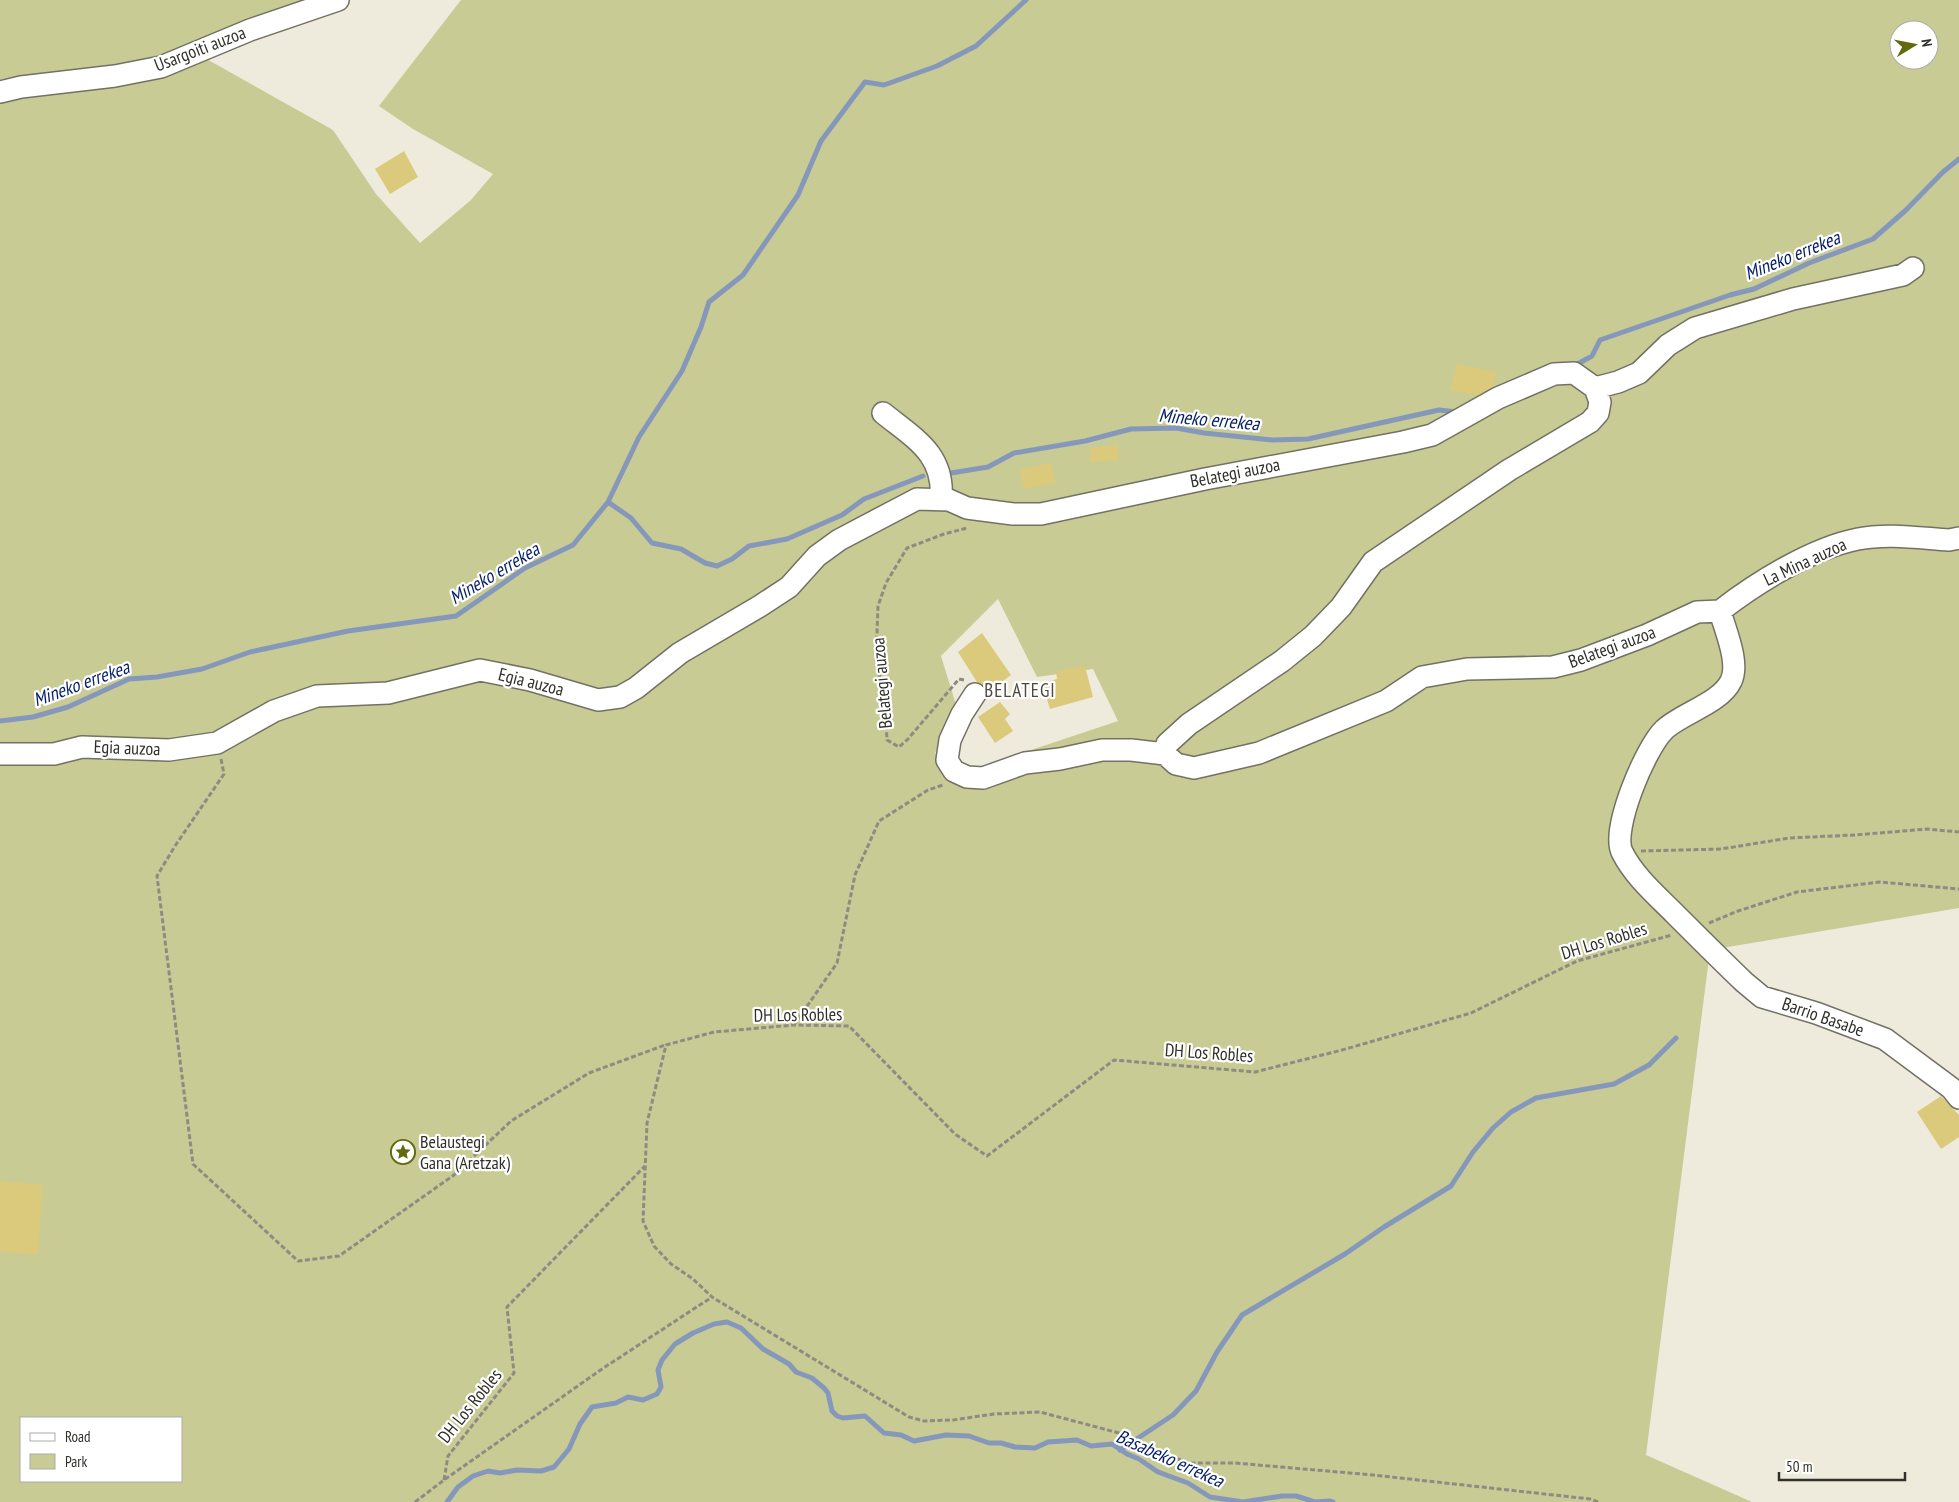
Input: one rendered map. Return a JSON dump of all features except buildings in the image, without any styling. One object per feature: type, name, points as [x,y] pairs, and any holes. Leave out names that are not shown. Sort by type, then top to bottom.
[{"type":"lane","name":"Usargoiti auzoa","points":[[0,92],[21,87],[115,76],[161,67],[250,30],[338,0]]},
{"type":"lane","points":[[1165,754],[1166,744],[1189,724],[1282,661],[1312,636],[1341,607],[1373,562],[1510,470],[1590,422],[1598,413],[1600,402],[1595,388],[1618,382],[1639,373],[1668,345],[1695,328],[1793,299],[1903,275],[1913,268]]},
{"type":"lane","name":"Belategi auzoa","points":[[1013,514],[1041,514],[1205,479],[1432,435],[1498,398],[1554,374],[1574,373],[1595,388]]},
{"type":"lane","points":[[884,414],[927,450],[938,466],[942,484],[941,500]]},
{"type":"lane","name":"Egia auzoa","points":[[0,754],[54,754],[82,747],[169,750],[217,744],[274,711],[317,696],[388,693],[480,670],[530,680],[598,700],[620,697],[636,688],[680,653],[789,587],[817,556],[839,540],[917,499],[949,500],[967,508],[1013,514]]},
{"type":"lane","name":"La Mina auzoa","points":[[1720,612],[1744,592],[1772,575],[1832,546],[1858,539],[1889,536],[1949,540],[1959,538]]},
{"type":"lane","name":"Belategi auzoa","points":[[968,777],[983,778],[1025,763],[1060,759],[1102,750],[1131,750],[1165,754],[1176,764],[1194,768],[1259,753],[1386,701],[1422,677],[1467,669],[1553,667],[1581,660],[1647,635],[1697,612],[1720,612]]},
{"type":"lane","points":[[1621,850],[1620,829],[1630,794],[1643,763],[1664,730],[1720,695],[1731,681],[1734,663],[1720,612]]},
{"type":"lane","points":[[968,777],[954,771],[947,760],[950,740],[962,714],[975,694]]},
{"type":"lane","name":"Barrio Basabe","points":[[1621,850],[1637,876],[1744,982],[1762,997],[1816,1013],[1885,1039],[1951,1088],[1959,1098]]},
{"type":"path","name":"Belategi auzoa","points":[[970,528],[944,534],[907,548],[886,583],[878,606],[876,660],[885,700],[887,740],[898,747],[903,743],[959,679],[971,682],[975,694]]},
{"type":"path","name":"DH Los Robles","points":[[217,744],[224,774],[175,846],[158,876],[193,1164],[298,1261],[339,1256],[454,1175],[511,1121],[590,1073],[666,1045],[714,1032],[794,1025],[849,1026],[955,1134],[987,1156],[1114,1060],[1255,1072],[1342,1050],[1471,1013],[1577,961],[1691,930],[1738,911],[1797,892],[1880,882],[1959,889]]},
{"type":"path","points":[[794,1025],[837,963],[855,875],[879,821],[928,790],[968,777]]},
{"type":"path","points":[[1621,850],[1667,852],[1721,849],[1789,838],[1855,836],[1927,828],[1959,832]]},
{"type":"path","points":[[666,1045],[647,1123],[643,1221],[654,1246],[672,1264],[693,1279],[712,1297],[909,1416],[924,1421],[953,1420],[994,1414],[1040,1412],[1119,1433],[1158,1453],[1191,1463],[1235,1463],[1373,1474],[1570,1497],[1598,1502]]},
{"type":"path","name":"DH Los Robles","points":[[444,1480],[448,1456],[514,1372],[507,1307],[645,1166]]},
{"type":"path","points":[[415,1502],[602,1369],[712,1297]]},
{"type":"green space","points":[[0,0],[311,0],[203,57],[333,130],[376,194],[420,243],[471,200],[493,174],[413,129],[379,106],[461,0],[1959,0],[1959,908],[1710,950],[1646,1455],[1752,1502],[0,1502]],"holes":[[[998,599],[1037,677],[1093,669],[1118,721],[959,774],[935,753],[957,708],[941,656]]]},
{"type":"waterway","points":[[0,721],[33,717],[68,707],[129,679],[157,677],[202,669],[250,652],[348,631],[456,616],[525,568],[573,545],[608,502],[639,437],[682,371],[701,327],[709,302],[743,275],[798,195],[821,141],[865,82],[884,85],[937,66],[976,46],[1026,0]]},
{"type":"waterway","name":"Mineko errekea","points":[[1572,367],[1592,356],[1600,340],[1730,295],[1754,289],[1809,263],[1873,239],[1959,159]]},
{"type":"waterway","name":"Mineko errekea","points":[[951,473],[988,467],[1014,453],[1085,441],[1131,429],[1176,428],[1204,433],[1273,440],[1308,439],[1439,410],[1457,412]]},
{"type":"waterway","name":"Mineko errekea","points":[[608,502],[631,518],[652,543],[681,549],[705,563],[717,566],[732,559],[749,546],[787,539],[842,515],[864,499],[923,476]]},
{"type":"waterway","points":[[1120,1450],[1173,1415],[1196,1391],[1217,1352],[1242,1315],[1345,1254],[1384,1227],[1451,1186],[1473,1152],[1493,1128],[1511,1112],[1536,1098],[1614,1084],[1649,1065],[1676,1038]]},
{"type":"waterway","name":"Basabeko errekea","points":[[447,1502],[458,1487],[473,1476],[488,1471],[500,1473],[517,1470],[541,1471],[554,1467],[569,1449],[580,1424],[592,1407],[616,1403],[628,1397],[643,1400],[657,1394],[661,1387],[658,1370],[662,1360],[675,1344],[693,1333],[714,1324],[727,1322],[741,1328],[763,1349],[789,1364],[796,1372],[812,1378],[824,1388],[828,1393],[832,1411],[837,1416],[843,1418],[865,1416],[884,1433],[901,1435],[914,1441],[946,1435],[969,1436],[989,1443],[1035,1448],[1048,1442],[1077,1440],[1091,1446],[1112,1444],[1158,1472],[1188,1483],[1210,1497],[1243,1502],[1282,1496],[1296,1496],[1315,1502],[1333,1502]]},
{"type":"place","name":"Belaustegi Gana (Aretzak)","points":[[403,1152]]},
{"type":"district","name":"BELATEGI","points":[[1020,690]]}]
